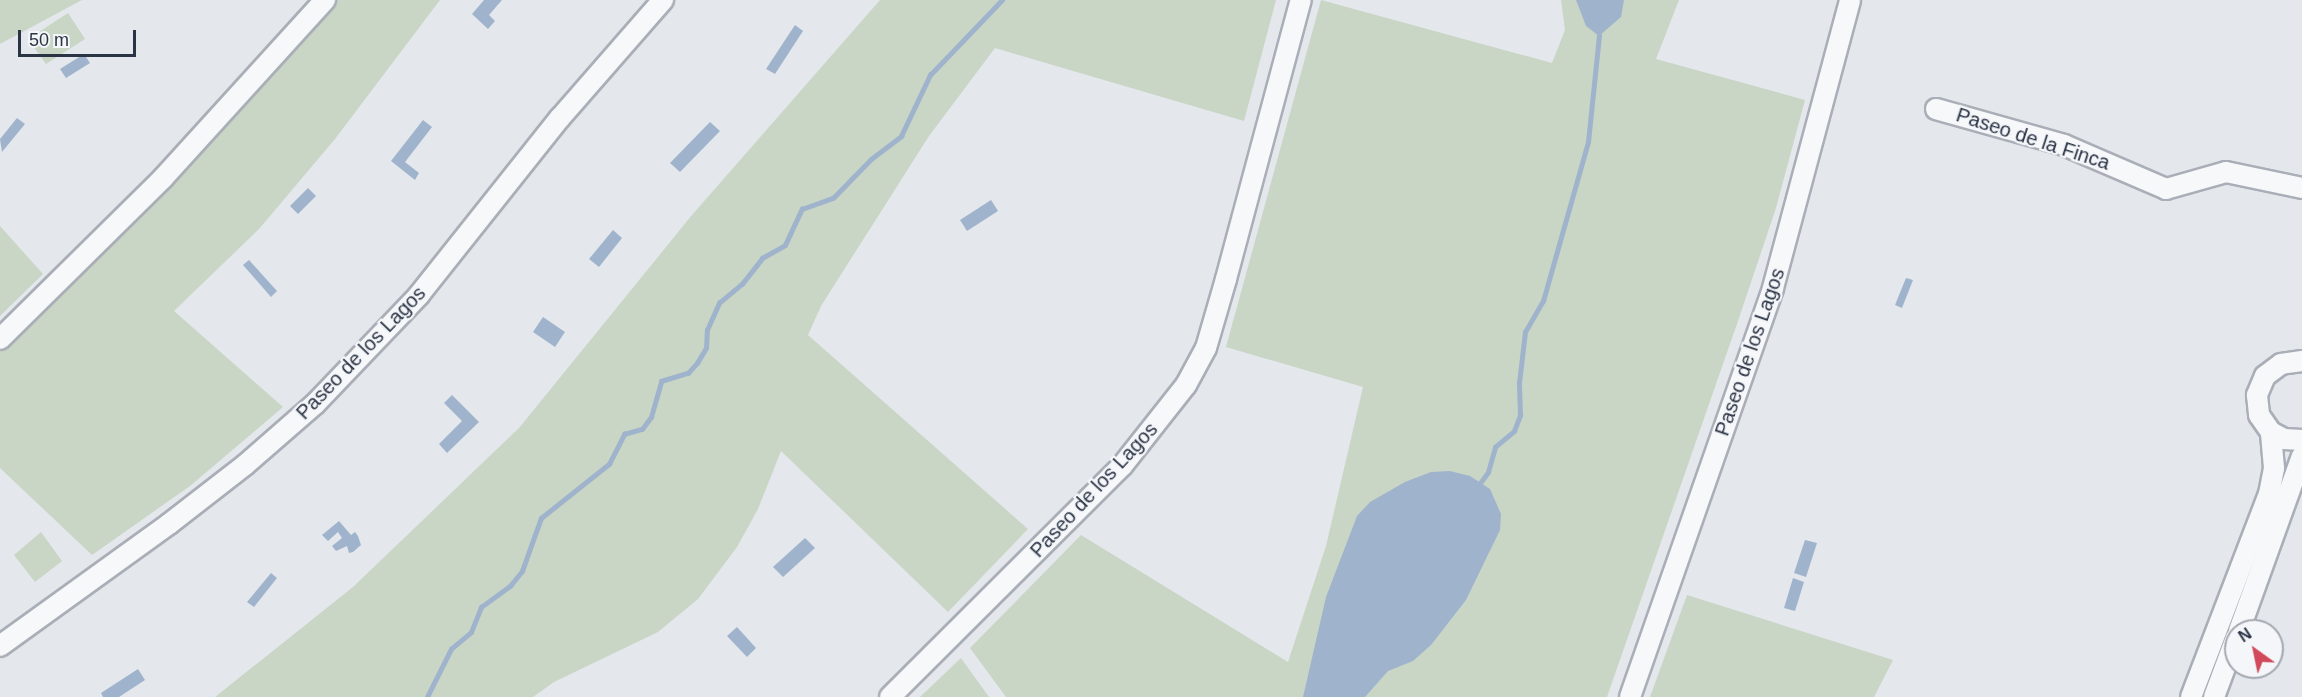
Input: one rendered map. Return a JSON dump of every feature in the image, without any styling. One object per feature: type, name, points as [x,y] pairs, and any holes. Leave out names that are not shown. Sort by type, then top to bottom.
[{"type":"street","points":[[0,339],[164,178],[325,0]]},
{"type":"street","name":"Paseo de los Lagos","points":[[0,646],[169,524],[245,465],[315,404],[419,295],[560,118],[663,0]]},
{"type":"street","name":"Paseo de los Lagos","points":[[890,697],[1122,466],[1186,385],[1206,348],[1300,0]]},
{"type":"street","name":"Paseo de los Lagos","points":[[1630,697],[1773,288],[1850,0]]},
{"type":"street","name":"Paseo de la Finca","points":[[1936,109],[2064,145],[2166,189],[2226,172],[2302,188]]},
{"type":"street","points":[[2302,360],[2281,364],[2265,376],[2257,395],[2259,415],[2271,432],[2284,439],[2302,440]]},
{"type":"street","points":[[2191,697],[2268,496],[2274,468],[2271,432]]},
{"type":"street","points":[[2243,619],[2302,456]]},
{"type":"street","points":[[2214,697],[2224,670]]},
{"type":"green space","points":[[0,0],[82,0],[0,44]]},
{"type":"green space","points":[[334,0],[440,0],[335,139],[259,229],[174,311],[283,407],[190,486],[92,555],[0,468],[0,346]]},
{"type":"green space","points":[[880,0],[1276,0],[1244,121],[995,48],[929,136],[821,306],[808,335],[1028,529],[948,612],[781,451],[758,509],[737,547],[698,599],[658,632],[554,682],[533,697],[215,697],[353,587],[519,428],[692,215]]},
{"type":"green space","points":[[1321,0],[1552,63],[1565,30],[1561,0],[1679,0],[1656,59],[1805,100],[1776,208],[1607,697],[1006,697],[970,648],[1081,535],[1288,662],[1326,546],[1363,387],[1226,347]]},
{"type":"green space","points":[[68,13],[85,39],[46,64],[28,39]]},
{"type":"green space","points":[[0,226],[43,274],[0,316]]},
{"type":"green space","points":[[41,532],[62,561],[35,582],[14,555]]},
{"type":"green space","points":[[1687,595],[1893,660],[1874,697],[1650,697]]},
{"type":"green space","points":[[961,658],[989,697],[920,697]]},
{"type":"water","points":[[484,0],[502,0],[489,15],[495,21],[488,29],[472,14]]},
{"type":"water","points":[[1576,0],[1624,0],[1621,17],[1599,36],[1586,26]]},
{"type":"water","points":[[795,25],[803,31],[775,74],[766,69]]},
{"type":"water","points":[[84,54],[90,63],[66,78],[60,69]]},
{"type":"water","points":[[17,118],[25,124],[2,152],[0,139]]},
{"type":"water","points":[[423,120],[432,127],[405,162],[419,173],[415,180],[391,161]]},
{"type":"water","points":[[710,122],[720,131],[680,172],[670,163]]},
{"type":"water","points":[[308,188],[316,196],[298,214],[290,206]]},
{"type":"water","points":[[991,200],[998,211],[967,231],[960,220]]},
{"type":"water","points":[[613,230],[622,238],[599,267],[589,259]]},
{"type":"water","points":[[249,260],[277,291],[271,297],[243,265]]},
{"type":"water","points":[[1906,278],[1913,280],[1902,308],[1895,305]]},
{"type":"water","points":[[543,317],[565,332],[555,347],[533,332]]},
{"type":"water","points":[[452,395],[479,422],[447,453],[439,444],[462,421],[444,403]]},
{"type":"water","points":[[1450,471],[1470,476],[1490,489],[1501,514],[1500,530],[1466,600],[1431,645],[1413,661],[1388,671],[1365,697],[1303,697],[1326,597],[1357,516],[1370,502],[1405,482],[1431,472]]},
{"type":"water","points":[[339,521],[351,535],[355,532],[358,536],[361,545],[353,552],[349,553],[347,546],[336,551],[332,546],[342,538],[338,532],[328,541],[322,535]]},
{"type":"water","points":[[805,538],[815,548],[783,577],[773,567]]},
{"type":"water","points":[[1805,540],[1817,543],[1806,577],[1794,573]]},
{"type":"water","points":[[271,573],[277,578],[254,607],[247,602]]},
{"type":"water","points":[[1793,578],[1804,582],[1795,611],[1784,608]]},
{"type":"water","points":[[737,627],[756,648],[747,657],[727,636]]},
{"type":"water","points":[[138,669],[145,680],[119,697],[103,697],[101,693]]},
{"type":"waterway","points":[[427,697],[451,649],[471,632],[481,607],[510,586],[522,571],[541,518],[609,464],[624,434],[642,429],[651,417],[661,381],[688,373],[697,363],[706,348],[707,330],[719,303],[742,284],[762,258],[785,245],[802,209],[833,198],[871,159],[901,136],[930,75],[1002,0]]},
{"type":"waterway","points":[[1478,486],[1488,472],[1495,447],[1514,431],[1520,415],[1519,383],[1525,332],[1543,301],[1588,142],[1599,36]]}]
